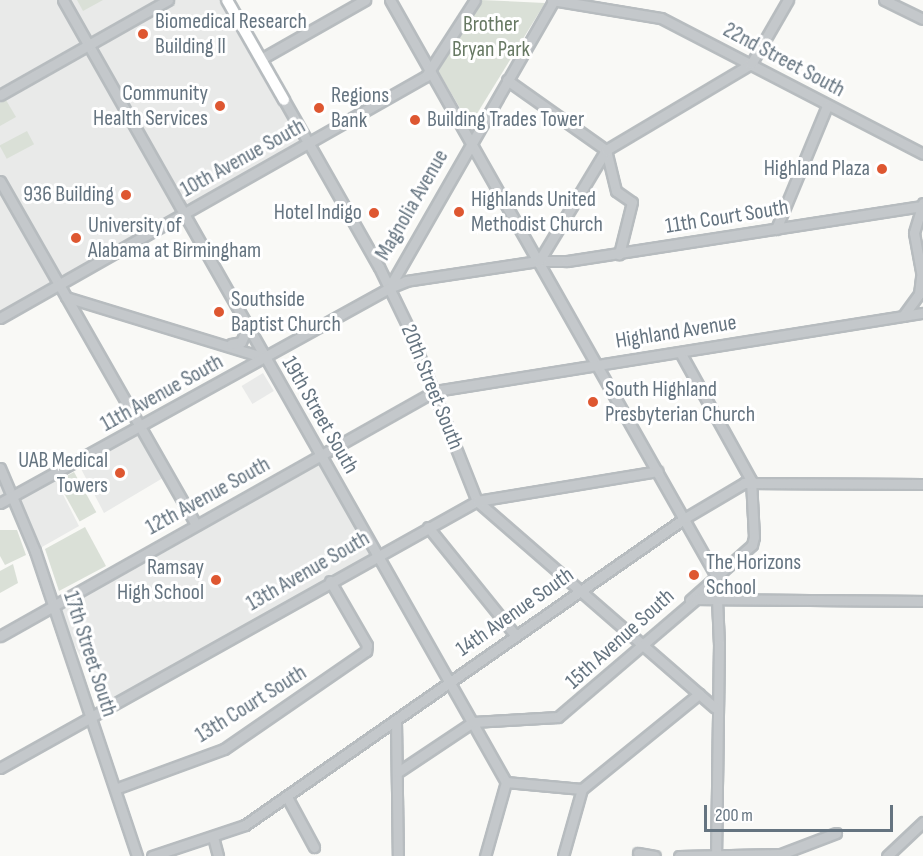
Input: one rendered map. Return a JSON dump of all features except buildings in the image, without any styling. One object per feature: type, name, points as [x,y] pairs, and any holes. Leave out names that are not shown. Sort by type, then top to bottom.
[{"type":"main road","name":"20th Street South","points":[[227,0],[284,100]]},
{"type":"street","name":"19th Street South","points":[[63,0],[506,782]]},
{"type":"street","points":[[0,95],[168,0]]},
{"type":"street","points":[[261,59],[365,0]]},
{"type":"street","points":[[390,0],[716,576],[718,600],[715,708],[716,855]]},
{"type":"street","name":"10th Avenue South","points":[[0,318],[432,72],[475,0]]},
{"type":"street","points":[[539,261],[606,150],[751,64],[788,0]]},
{"type":"street","points":[[884,0],[923,19]]},
{"type":"street","name":"22nd Street South","points":[[553,1],[661,18],[923,154]]},
{"type":"street","name":"Magnolia Avenue","points":[[389,288],[553,1]]},
{"type":"street","points":[[507,80],[606,150],[615,191],[632,202],[619,254]]},
{"type":"street","name":"20th Street South","points":[[284,100],[389,288],[435,391],[477,501],[580,591],[644,642],[715,708]]},
{"type":"street","points":[[776,229],[827,105]]},
{"type":"street","points":[[590,177],[603,175],[613,180]]},
{"type":"street","points":[[0,181],[196,525]]},
{"type":"street","points":[[903,316],[919,294],[922,278],[914,233],[922,205]]},
{"type":"street","name":"11th Court South","points":[[539,261],[550,263],[619,254],[922,205]]},
{"type":"street","name":"11th Avenue South","points":[[0,503],[141,428],[389,288],[406,281],[539,261]]},
{"type":"street","points":[[66,297],[228,344],[266,358]]},
{"type":"street","name":"Highland Avenue","points":[[435,391],[923,313]]},
{"type":"street","points":[[228,344],[241,342],[248,326]]},
{"type":"street","points":[[680,352],[751,480],[752,545],[687,603]]},
{"type":"street","name":"12th Avenue South","points":[[0,636],[435,391]]},
{"type":"street","name":"17th Street South","points":[[0,468],[14,496],[54,606],[137,856]]},
{"type":"street","name":"13th Avenue South","points":[[0,768],[377,554],[477,501],[658,471]]},
{"type":"street","points":[[751,480],[923,484]]},
{"type":"street","name":"14th Avenue South","points":[[152,856],[175,853],[245,825],[685,518],[751,480]]},
{"type":"street","points":[[428,527],[516,636]]},
{"type":"street","name":"13th Court South","points":[[115,789],[224,749],[367,649],[330,581]]},
{"type":"street","name":"15th Avenue South","points":[[473,722],[558,717],[687,603],[696,599],[923,601]]},
{"type":"street","points":[[563,856],[582,789],[699,694]]},
{"type":"street","points":[[396,721],[398,856]]},
{"type":"street","points":[[398,772],[473,722]]},
{"type":"street","points":[[486,856],[506,782],[582,789]]},
{"type":"street","points":[[287,797],[314,847]]},
{"type":"street","points":[[887,856],[923,822]]},
{"type":"street","points":[[679,856],[781,854],[836,833]]},
{"type":"street","points":[[213,837],[218,856]]},
{"type":"street","points":[[638,853],[655,856]]},
{"type":"shaded area","name":"University of Alabama at Birmingham","points":[[0,0],[224,0],[307,147],[305,152],[0,324]]},
{"type":"shaded area","points":[[263,373],[274,391],[252,404],[242,386]]},
{"type":"shaded area","points":[[141,428],[168,475],[104,513],[78,463],[54,477],[79,526],[35,551],[16,499],[0,507],[0,466],[14,496]]},
{"type":"shaded area","name":"Ramsay High School","points":[[321,455],[376,555],[107,704],[52,604]]},
{"type":"green space","points":[[77,0],[103,0],[83,11]]},
{"type":"green space","name":"Brother Bryan Park","points":[[481,0],[545,3],[470,125],[438,71]]},
{"type":"green space","points":[[6,100],[16,117],[0,126],[0,103]]},
{"type":"green space","points":[[27,131],[34,144],[7,159],[0,145]]},
{"type":"green space","points":[[74,472],[96,512],[80,521],[57,481]]},
{"type":"green space","points":[[85,527],[106,566],[59,591],[45,549]]},
{"type":"green space","points":[[0,530],[17,530],[26,555],[5,565],[0,556]]},
{"type":"green space","points":[[13,564],[18,583],[0,593],[0,571]]},
{"type":"place","name":"Biomedical Research Building II","points":[[143,34]]},
{"type":"place","name":"Community Health Services","points":[[220,106]]},
{"type":"place","name":"Regions Bank","points":[[319,108]]},
{"type":"place","name":"Building Trades Tower","points":[[415,120]]},
{"type":"place","name":"Highland Plaza","points":[[882,169]]},
{"type":"place","name":"936 Building","points":[[126,195]]},
{"type":"place","name":"Highlands United Methodist Church","points":[[459,212]]},
{"type":"place","name":"Hotel Indigo","points":[[374,213]]},
{"type":"place","name":"University of Alabama at Birmingham","points":[[76,238]]},
{"type":"place","name":"Southside Baptist Church","points":[[219,312]]},
{"type":"place","name":"South Highland Presbyterian Church","points":[[593,402]]},
{"type":"place","name":"UAB Medical Towers","points":[[120,473]]},
{"type":"place","name":"The Horizons School","points":[[694,575]]},
{"type":"place","name":"Ramsay High School","points":[[216,580]]}]
